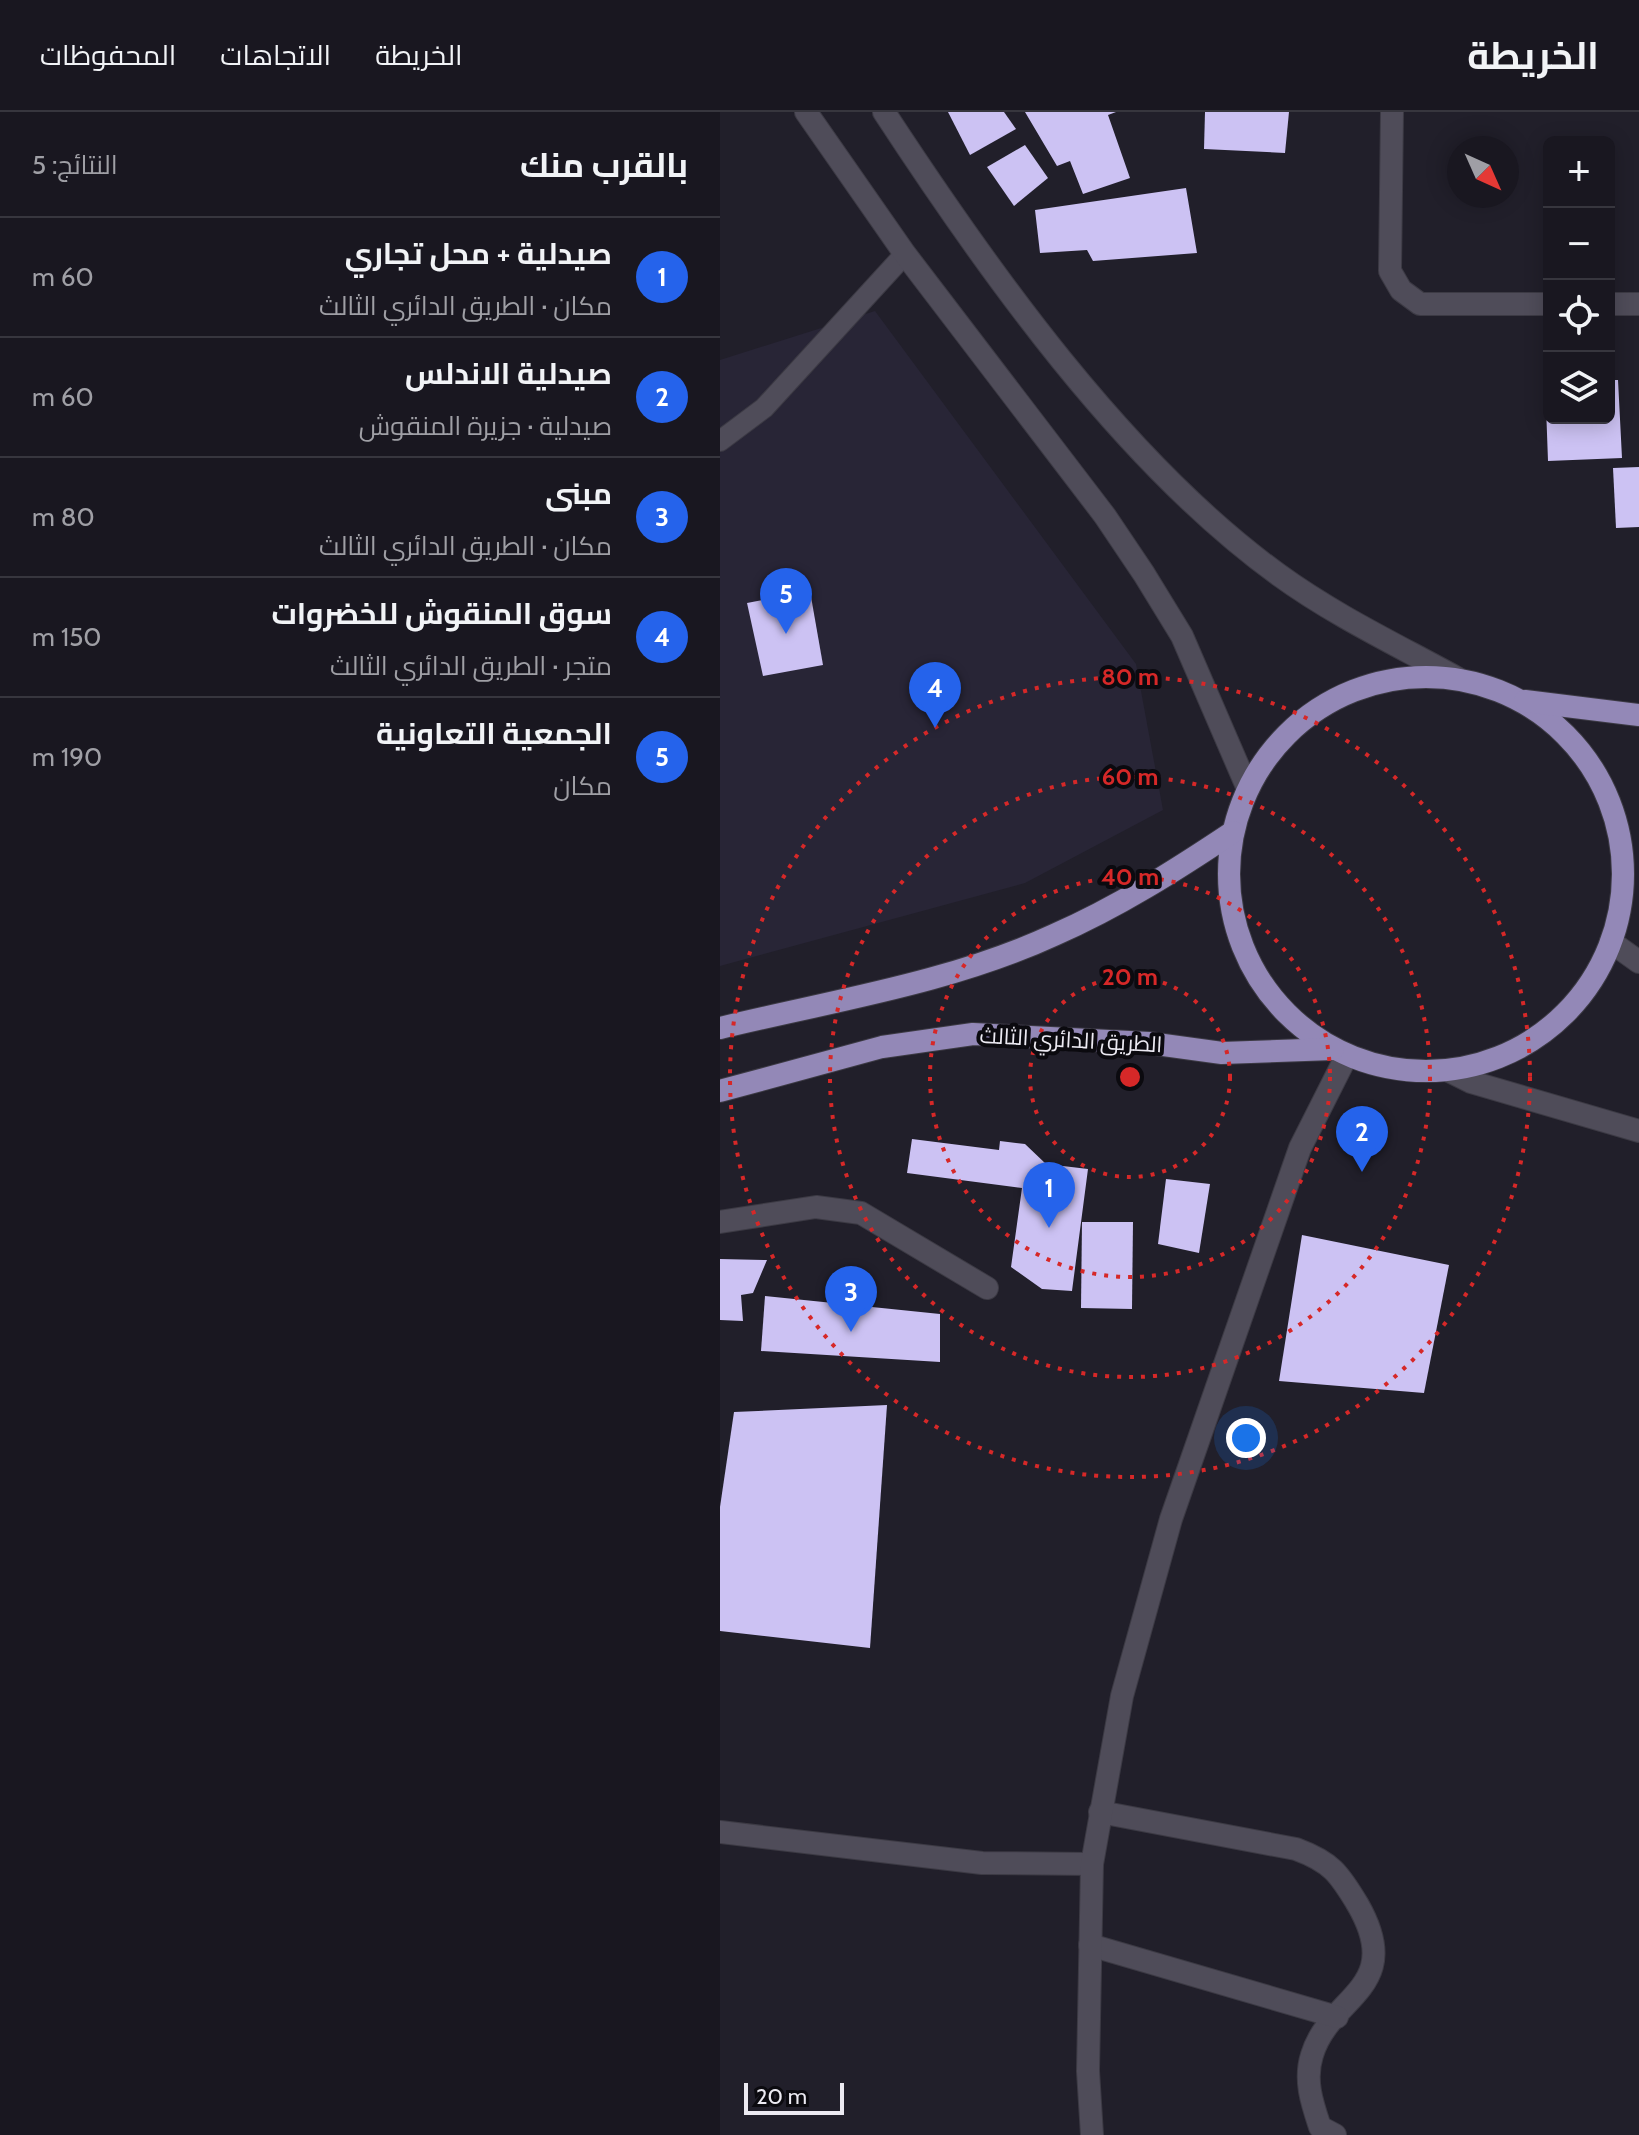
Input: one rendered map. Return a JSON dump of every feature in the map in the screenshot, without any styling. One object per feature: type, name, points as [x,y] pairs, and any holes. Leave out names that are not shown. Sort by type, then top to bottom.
[{"type":"main road","points":[[1407,678],[1457,678],[1521,700],[1561,728],[1591,765],[1613,809],[1630,899],[1591,981],[1563,1014],[1529,1041],[1490,1060],[1447,1070],[1414,1071],[1379,1066],[1340,1052],[1299,1026],[1274,1000],[1254,971],[1239,938],[1231,903],[1229,867],[1233,832],[1248,789],[1276,746],[1313,712],[1357,689],[1407,678]]},
{"type":"main road","points":[[1521,700],[1639,715]]},
{"type":"main road","points":[[720,1028],[964,969],[1052,937],[1120,904],[1233,832]]},
{"type":"main road","name":"الطريق الدائري الثالث","points":[[720,1091],[882,1047],[973,1034],[1149,1043],[1222,1053],[1340,1052]]},
{"type":"street","points":[[806,112],[905,254],[1105,516],[1144,574],[1182,636],[1248,789]]},
{"type":"street","points":[[884,112],[932,186],[1051,347],[1133,440],[1210,519],[1280,575],[1457,678]]},
{"type":"street","points":[[1392,112],[1390,271],[1401,290],[1420,304],[1543,304]]},
{"type":"street","points":[[1615,304],[1639,304]]},
{"type":"street","points":[[1611,942],[1639,962]]},
{"type":"street","points":[[1092,2135],[1088,2071],[1092,1864],[1122,1696],[1171,1519],[1300,1148],[1340,1052]]},
{"type":"street","points":[[1447,1070],[1481,1085],[1639,1131]]},
{"type":"street","points":[[720,1222],[816,1207],[861,1213],[987,1288]]},
{"type":"street","points":[[1100,1812],[1296,1849],[1324,1860],[1341,1876],[1373,1938],[1372,1966],[1363,1986],[1315,2046],[1308,2081],[1320,2127],[1335,2135]]},
{"type":"street","points":[[720,1832],[982,1863],[1092,1864]]},
{"type":"street","points":[[1090,1945],[1337,2017]]},
{"type":"lane","points":[[720,441],[764,408],[905,254]]},
{"type":"shaded area","points":[[875,311],[1136,664],[1163,810],[1025,883],[720,966],[720,360]]},
{"type":"building","points":[[948,112],[1004,112],[1016,129],[970,155]]},
{"type":"building","points":[[1025,112],[1116,112],[1108,115],[1130,178],[1083,194],[1070,161],[1057,166]]},
{"type":"building","points":[[1205,112],[1289,112],[1285,153],[1204,149]]},
{"type":"building","points":[[1025,145],[1048,178],[1014,206],[987,167]]},
{"type":"building","points":[[1186,188],[1197,253],[1093,261],[1087,250],[1040,253],[1035,210]]},
{"type":"building","points":[[1615,380],[1618,380],[1622,458],[1548,461],[1547,424],[1615,424]]},
{"type":"building","points":[[1639,467],[1639,527],[1616,528],[1613,468]]},
{"type":"building","points":[[810,591],[823,665],[763,676],[747,603]]},
{"type":"building","points":[[912,1139],[999,1150],[1000,1141],[1025,1144],[1046,1164],[1088,1169],[1072,1291],[1042,1289],[1011,1267],[1022,1188],[907,1173]]},
{"type":"building","points":[[1166,1179],[1210,1184],[1199,1253],[1158,1244]]},
{"type":"building","points":[[1082,1222],[1133,1222],[1132,1309],[1081,1308]]},
{"type":"building","points":[[1302,1235],[1449,1265],[1424,1393],[1279,1381]]},
{"type":"building","points":[[720,1259],[767,1260],[753,1293],[741,1295],[743,1321],[720,1320]]},
{"type":"building","points":[[765,1296],[940,1314],[940,1362],[761,1351]]},
{"type":"building","points":[[887,1405],[870,1648],[720,1631],[720,1507],[734,1412]]},
{"type":"place","name":"الجمعية التعاونية","points":[[786,634]]},
{"type":"place","name":"سوق المنقوش للخضروات","points":[[935,728]]},
{"type":"place","name":"صيدلية الاندلس","points":[[1362,1172]]},
{"type":"place","name":"صيدلية + محل تجاري","points":[[1049,1228]]},
{"type":"place","name":"مبنى","points":[[851,1332]]}]
